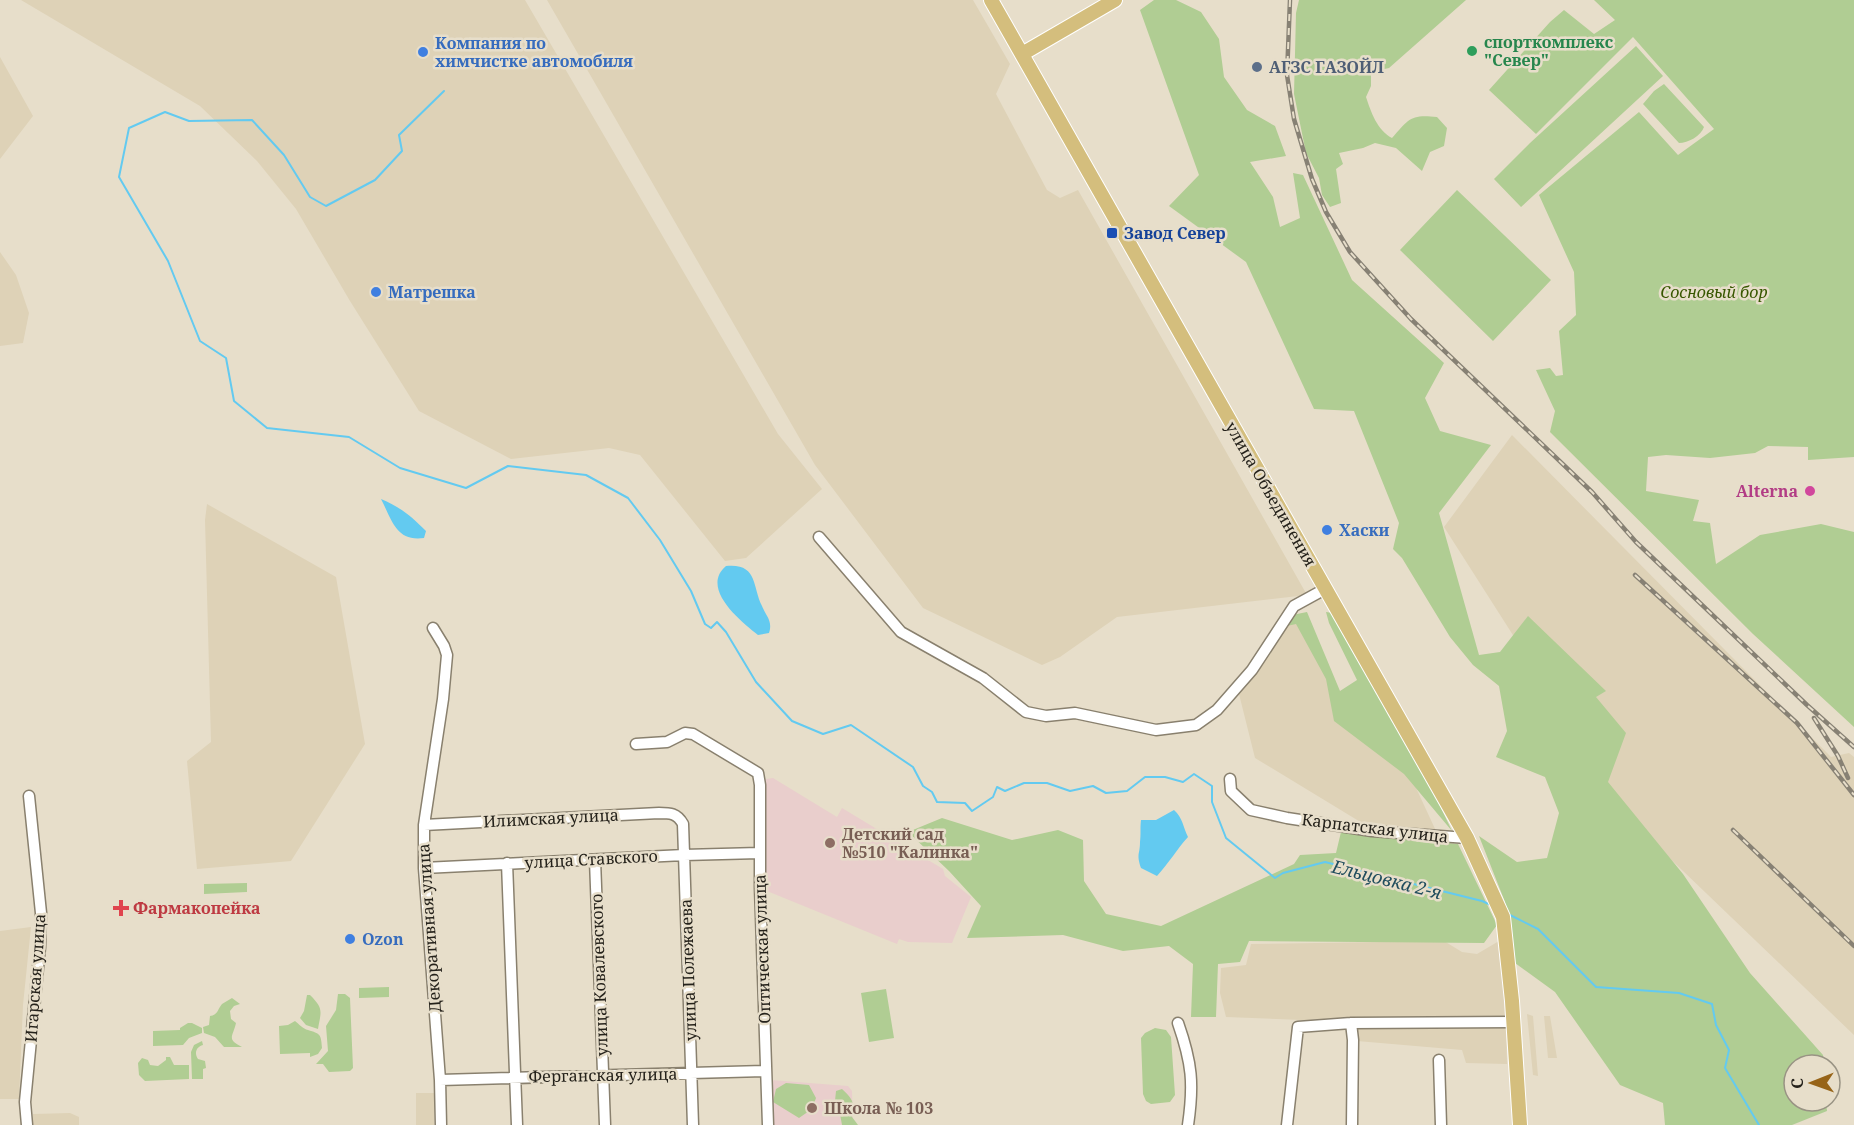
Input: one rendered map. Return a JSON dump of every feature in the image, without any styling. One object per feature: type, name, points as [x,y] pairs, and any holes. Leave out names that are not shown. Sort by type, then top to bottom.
[{"type":"main road","name":"улица Объединения","points":[[991,0],[1467,838],[1503,917],[1512,1001],[1520,1125]]},
{"type":"main road","points":[[1022,54],[1115,0]]},
{"type":"street","points":[[819,537],[901,632],[983,678],[1026,712],[1046,716],[1075,713],[1156,730],[1196,725],[1217,710],[1252,670],[1294,606],[1325,589]]},
{"type":"street","name":"Декоративная улица","points":[[433,628],[447,655],[443,699],[424,825],[424,868],[440,1080],[441,1125]]},
{"type":"street","name":"Оптическая улица","points":[[636,744],[667,742],[685,733],[693,734],[758,773],[768,1125]]},
{"type":"street","name":"Карпатская улица","points":[[1230,779],[1231,791],[1251,810],[1372,831],[1467,838]]},
{"type":"street","name":"Игарская улица","points":[[27,1125],[26,1093],[41,914],[29,795]]},
{"type":"street","name":"Илимская улица","points":[[424,825],[659,813],[672,813],[678,816]]},
{"type":"street","name":"улица Полежаева","points":[[678,816],[683,824],[693,1125]]},
{"type":"street","name":"улица Ставского","points":[[424,868],[759,853]]},
{"type":"street","name":"улица Ковалевского","points":[[595,860],[605,1125]]},
{"type":"street","points":[[507,863],[517,1125]]},
{"type":"street","points":[[1287,1125],[1298,1027],[1351,1023],[1513,1022]]},
{"type":"street","points":[[1178,1023],[1189,1054],[1192,1094],[1188,1125]]},
{"type":"street","points":[[1351,1023],[1353,1040],[1352,1125]]},
{"type":"street","points":[[1439,1060],[1441,1125]]},
{"type":"street","name":"Ферганская улица","points":[[440,1080],[515,1076],[766,1071]]},
{"type":"shaded area","points":[[21,0],[525,0],[778,434],[822,489],[746,558],[725,561],[640,455],[609,448],[511,459],[419,411],[296,209],[257,161],[200,106]]},
{"type":"shaded area","points":[[547,0],[973,0],[1010,64],[996,94],[1047,190],[1060,198],[1078,190],[1307,595],[1117,617],[1060,657],[1042,665],[923,608],[815,465]]},
{"type":"shaded area","points":[[0,57],[33,116],[0,159]]},
{"type":"shaded area","points":[[0,252],[16,275],[29,313],[23,343],[0,346]]},
{"type":"shaded area","points":[[1512,435],[1831,757],[1849,753],[1854,757],[1854,1035],[1633,823],[1444,527]]},
{"type":"shaded area","points":[[207,504],[336,577],[365,744],[291,861],[197,869],[187,761],[211,742],[205,520]]},
{"type":"shaded area","points":[[1300,620],[1326,669],[1336,718],[1411,777],[1436,831],[1367,826],[1255,758],[1239,694],[1259,669],[1289,623]]},
{"type":"shaded area","name":"Детский сад №510 \"Калинка\"","points":[[773,778],[837,817],[842,808],[943,869],[945,876],[971,897],[952,943],[908,942],[899,939],[897,944],[762,889],[761,785],[766,779]]},
{"type":"shaded area","points":[[31,927],[23,1005],[19,1099],[0,1099],[0,931]]},
{"type":"shaded area","points":[[1444,941],[1462,952],[1477,954],[1499,941],[1505,972],[1507,1064],[1466,1063],[1462,1050],[1357,1041],[1353,1022],[1226,1017],[1220,993],[1221,968],[1246,965],[1251,944]]},
{"type":"shaded area","points":[[1527,1014],[1533,1016],[1538,1076],[1533,1075]]},
{"type":"shaded area","points":[[1544,1016],[1550,1016],[1557,1058],[1548,1058]]},
{"type":"shaded area","name":"Школа № 103","points":[[771,1080],[848,1086],[852,1091],[853,1125],[772,1125]]},
{"type":"shaded area","points":[[416,1093],[434,1093],[434,1125],[416,1125]]},
{"type":"shaded area","points":[[70,1113],[79,1117],[79,1125],[33,1125],[33,1114]]},
{"type":"green space","points":[[1154,0],[1176,0],[1201,12],[1219,39],[1224,77],[1247,110],[1275,126],[1286,156],[1250,162],[1273,197],[1280,227],[1300,218],[1293,173],[1303,175],[1352,280],[1444,363],[1425,398],[1440,431],[1491,445],[1439,513],[1479,655],[1500,652],[1528,616],[1606,691],[1596,697],[1626,733],[1608,782],[1683,874],[1750,973],[1821,1053],[1782,1053],[1782,1113],[1822,1113],[1792,1125],[1665,1125],[1663,1103],[1620,1085],[1555,992],[1515,963],[1505,902],[1479,836],[1517,862],[1547,858],[1559,813],[1545,777],[1496,757],[1507,731],[1499,686],[1473,665],[1450,637],[1402,558],[1393,549],[1399,523],[1354,411],[1314,409],[1246,262],[1169,206],[1199,175],[1140,10]]},
{"type":"green space","points":[[1299,0],[1466,0],[1389,68],[1371,72],[1371,86],[1366,97],[1375,120],[1387,135],[1392,138],[1407,122],[1421,116],[1437,117],[1447,128],[1444,146],[1430,152],[1422,171],[1396,148],[1375,143],[1339,153],[1343,164],[1336,169],[1341,203],[1330,207],[1322,195],[1319,178],[1306,153],[1294,94],[1296,13]]},
{"type":"green space","name":"Сосновый бор","points":[[1594,0],[1854,0],[1854,457],[1808,460],[1808,447],[1768,446],[1755,453],[1710,458],[1666,455],[1648,457],[1646,491],[1699,500],[1693,521],[1710,523],[1716,564],[1760,535],[1821,524],[1854,532],[1854,727],[1753,634],[1550,432],[1555,411],[1536,370],[1550,368],[1556,376],[1563,375],[1559,331],[1576,315],[1574,272],[1539,195],[1639,112],[1678,155],[1714,129],[1633,37],[1536,134],[1489,90],[1550,22],[1564,10],[1594,34],[1615,20]]},
{"type":"green space","points":[[1636,46],[1663,76],[1521,207],[1494,179]]},
{"type":"green space","points":[[1664,84],[1704,127],[1697,136],[1683,143],[1679,143],[1643,104],[1654,91]]},
{"type":"green space","points":[[1457,190],[1551,280],[1493,341],[1400,250]]},
{"type":"green space","points":[[1307,612],[1340,691],[1357,680],[1329,623],[1326,612],[1333,613],[1419,762],[1452,831],[1404,774],[1334,721],[1326,679],[1296,624],[1282,627],[1292,615]]},
{"type":"green space","points":[[942,818],[1012,840],[1058,830],[1083,840],[1084,881],[1106,914],[1161,926],[1294,864],[1300,855],[1336,853],[1341,832],[1458,844],[1497,925],[1484,943],[1249,941],[1240,962],[1218,964],[1216,1017],[1191,1017],[1193,964],[1169,946],[1123,951],[1063,935],[967,938],[981,906],[908,832]]},
{"type":"green space","points":[[247,883],[247,892],[204,894],[204,884]]},
{"type":"green space","points":[[389,987],[389,997],[359,998],[359,988]]},
{"type":"green space","points":[[886,989],[894,1038],[869,1042],[861,993]]},
{"type":"green space","points":[[338,994],[345,994],[350,998],[353,1068],[350,1071],[329,1072],[323,1064],[316,1064],[328,1051],[326,1026],[336,1010]]},
{"type":"green space","points":[[307,995],[310,995],[319,1007],[318,1029],[306,1025],[300,1018]]},
{"type":"green space","points":[[232,998],[240,1004],[234,1006],[230,1011],[231,1019],[236,1023],[232,1040],[242,1047],[224,1047],[215,1037],[204,1033],[203,1027],[209,1025],[210,1016],[215,1015],[222,1004]]},
{"type":"green space","points":[[295,1021],[304,1029],[319,1035],[322,1048],[318,1054],[310,1057],[310,1053],[280,1054],[279,1026]]},
{"type":"green space","points":[[188,1023],[202,1028],[202,1033],[189,1038],[183,1045],[153,1046],[153,1031],[180,1030]]},
{"type":"green space","points":[[1155,1028],[1166,1030],[1171,1037],[1175,1095],[1170,1102],[1151,1104],[1146,1101],[1143,1094],[1141,1038]]},
{"type":"green space","points":[[202,1041],[203,1045],[197,1049],[196,1055],[198,1059],[205,1061],[206,1068],[203,1069],[203,1079],[192,1079],[191,1052],[194,1045]]},
{"type":"green space","points":[[166,1057],[170,1057],[174,1065],[189,1065],[189,1079],[145,1081],[139,1075],[138,1063],[142,1058],[148,1060],[150,1065],[158,1066],[166,1060]]},
{"type":"green space","points":[[786,1083],[809,1085],[816,1098],[812,1109],[799,1118],[773,1102],[776,1089]]},
{"type":"green space","points":[[842,1089],[852,1102],[854,1108],[852,1117],[858,1125],[842,1125],[840,1114],[844,1106],[835,1101],[836,1091]]},
{"type":"water","points":[[381,499],[400,509],[415,521],[426,531],[424,538],[407,537],[401,533],[392,522]]},
{"type":"water","points":[[726,566],[744,568],[749,572],[770,622],[769,633],[758,635],[726,604],[720,594],[718,584],[719,575]]},
{"type":"water","points":[[1174,810],[1181,819],[1188,837],[1157,876],[1141,868],[1138,857],[1141,820],[1156,820]]},
{"type":"waterway","name":"Ельцовка 2-я","points":[[444,91],[399,135],[402,151],[375,180],[326,206],[310,197],[284,155],[252,120],[189,121],[165,112],[129,128],[119,177],[168,261],[200,341],[226,358],[234,401],[267,428],[349,437],[400,468],[466,488],[508,466],[586,475],[628,498],[660,540],[691,591],[705,624],[711,628],[717,622],[726,632],[756,682],[792,721],[823,734],[851,725],[913,767],[923,786],[932,792],[937,802],[965,803],[972,811],[993,797],[997,787],[1005,791],[1024,783],[1047,783],[1070,791],[1093,786],[1106,793],[1127,791],[1145,777],[1165,777],[1183,782],[1194,774],[1212,786],[1212,802],[1226,838],[1275,878],[1283,873],[1325,862],[1482,901],[1493,906]]},
{"type":"waterway","name":"Ельцовка 2-я","points":[[1508,914],[1538,929],[1596,987],[1679,993],[1712,1004],[1716,1025],[1729,1050],[1725,1068],[1759,1125]]},
{"type":"railway","points":[[1290,0],[1287,75],[1294,119],[1312,179],[1326,212],[1350,252],[1411,319],[1592,492],[1636,542],[1854,747]]},
{"type":"railway","points":[[1635,575],[1797,723],[1854,795]]},
{"type":"railway","points":[[1814,718],[1838,756],[1848,778]]},
{"type":"railway","points":[[1733,830],[1854,946]]},
{"type":"place","name":"спорткомплекс \"Север\"","points":[[1472,51]]},
{"type":"place","name":"Компания по химчистке автомобиля","points":[[423,52]]},
{"type":"place","name":"АГЗС ГАЗОЙЛ","points":[[1257,67]]},
{"type":"place","name":"Завод Север","points":[[1112,233]]},
{"type":"place","name":"Матрешка","points":[[376,292]]},
{"type":"place","name":"Alterna","points":[[1810,491]]},
{"type":"place","name":"Хаски","points":[[1327,530]]},
{"type":"place","name":"Детский сад №510 \"Калинка\"","points":[[830,843]]},
{"type":"place","name":"Фармакопейка","points":[[121,908]]},
{"type":"place","name":"Ozon","points":[[350,939]]},
{"type":"place","name":"Школа № 103","points":[[812,1108]]}]
